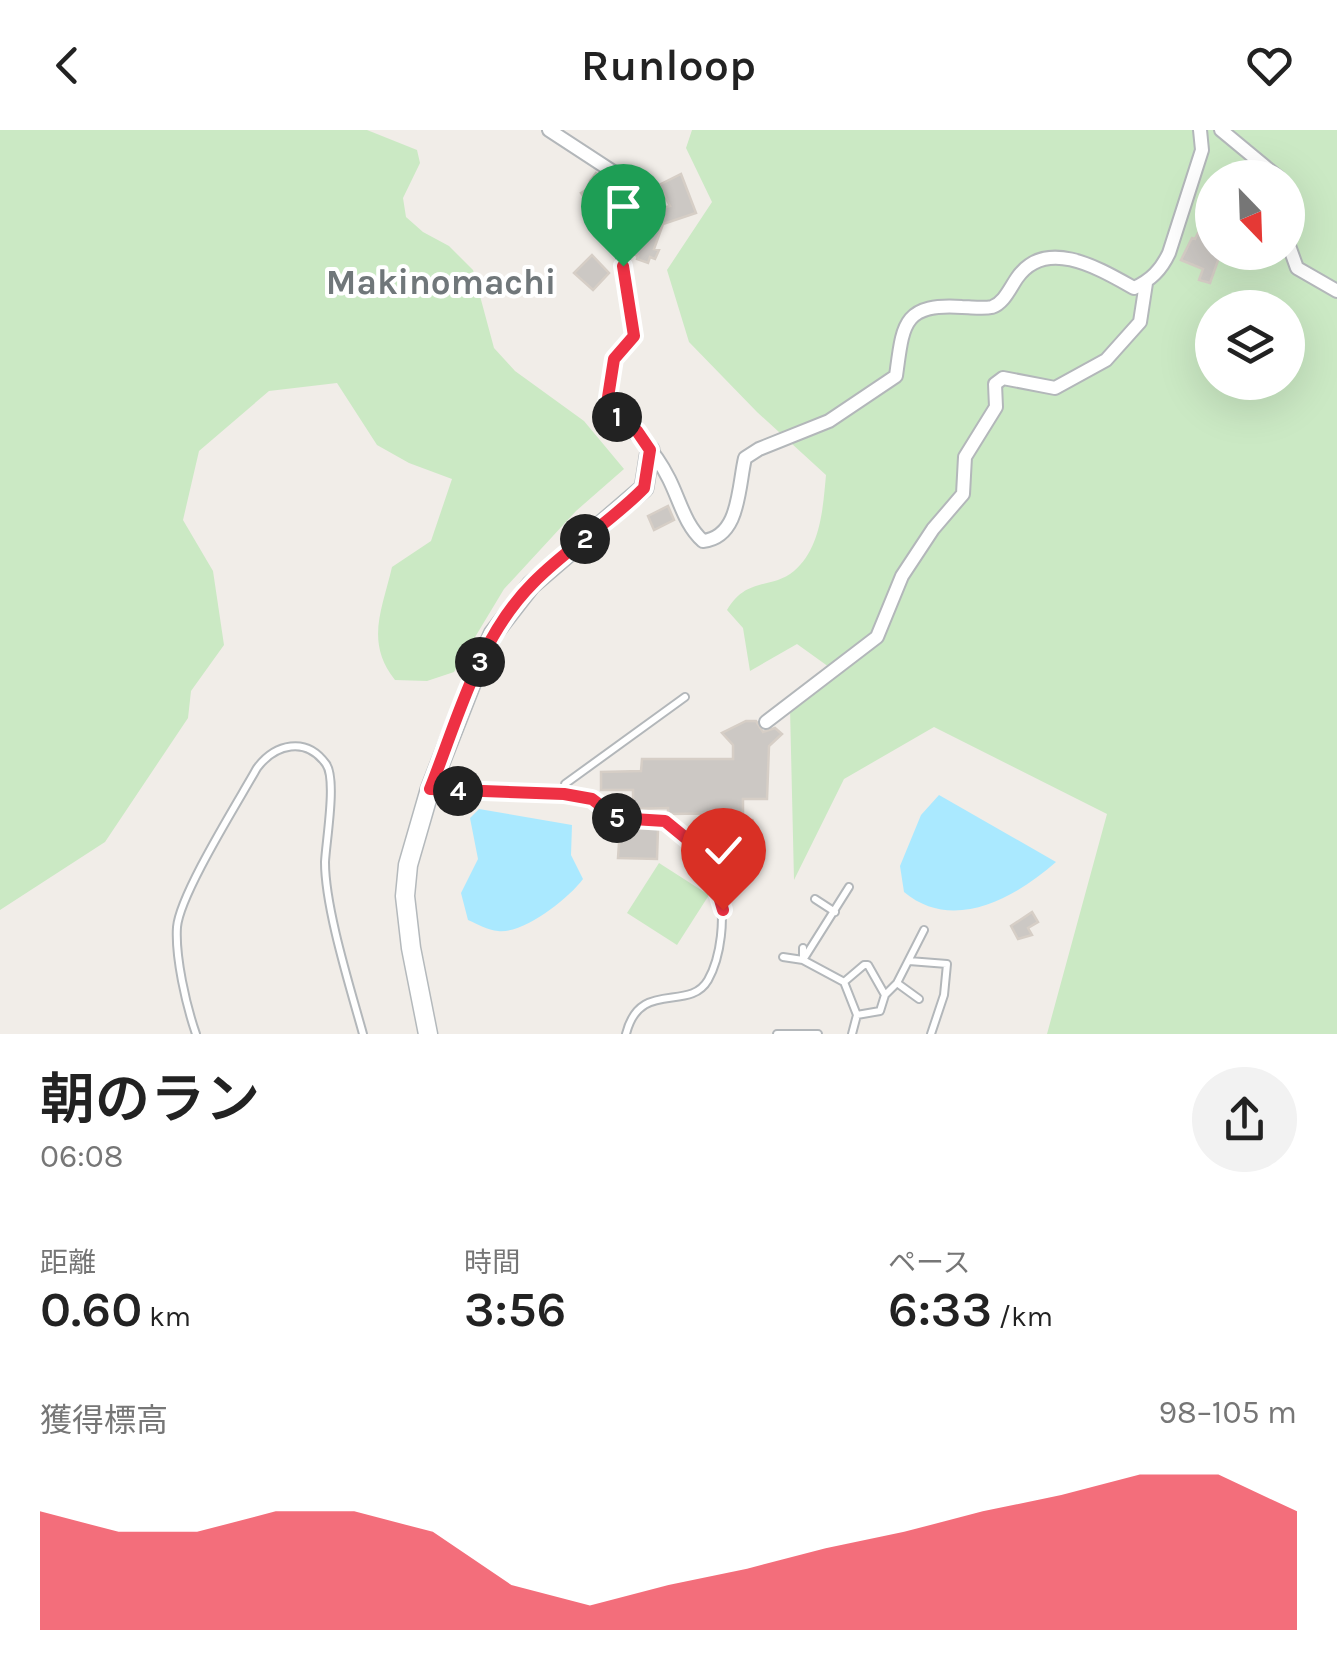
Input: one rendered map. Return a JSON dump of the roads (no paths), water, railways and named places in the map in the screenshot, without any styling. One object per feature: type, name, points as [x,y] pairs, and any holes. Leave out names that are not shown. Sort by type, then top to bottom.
[{"type":"street","points":[[549,130],[624,179],[623,266],[634,336],[614,359],[606,410],[637,431],[668,477],[692,532],[703,541],[717,540],[729,528],[745,458],[829,422],[896,376],[901,338],[908,320],[921,310],[932,305],[989,308],[1000,303],[1029,266],[1056,258],[1087,263],[1134,288],[1146,283],[1162,268],[1168,253],[1202,150],[1200,130]]},
{"type":"street","points":[[1221,130],[1257,160]]},
{"type":"street","points":[[1300,270],[1337,291]]},
{"type":"street","points":[[766,722],[877,637],[902,576],[932,529],[963,494],[966,457],[996,407],[995,384],[1003,378],[1055,388],[1106,360],[1140,322],[1146,283]]},
{"type":"street","points":[[428,1034],[405,896],[408,865],[430,789],[493,634],[540,576],[644,488],[650,450]]},
{"type":"lane","points":[[564,794],[565,784],[685,698]]},
{"type":"lane","points":[[196,1034],[189,1015],[177,923],[193,884],[256,768],[268,753],[286,746],[301,747],[327,765],[333,783],[326,828],[325,882],[363,1034]]},
{"type":"lane","points":[[430,789],[564,794],[592,799],[617,818],[665,821],[693,844],[716,886],[723,910],[713,969],[705,985],[695,992],[656,998],[642,1005],[626,1034]]},
{"type":"lane","points":[[803,960],[849,887]]},
{"type":"lane","points":[[815,899],[835,912]]},
{"type":"lane","points":[[857,1015],[880,1011],[885,995],[897,983],[924,930]]},
{"type":"lane","points":[[803,948],[803,960]]},
{"type":"lane","points":[[783,957],[803,960],[844,982],[857,1015],[852,1034]]},
{"type":"lane","points":[[908,961],[947,964],[944,996],[931,1034]]},
{"type":"lane","points":[[844,982],[868,966],[885,995]]},
{"type":"lane","points":[[897,983],[919,999]]},
{"type":"lane","points":[[776,1034],[818,1034]]},
{"type":"water","points":[[939,795],[1056,862],[1022,888],[983,906],[943,910],[923,904],[904,892],[900,866],[921,815]]},
{"type":"water","points":[[479,809],[572,825],[571,855],[583,879],[556,905],[520,927],[498,931],[468,920],[461,893],[478,859],[470,818]]},
{"type":"district","name":"Makinomachi","points":[[441,282]]}]
